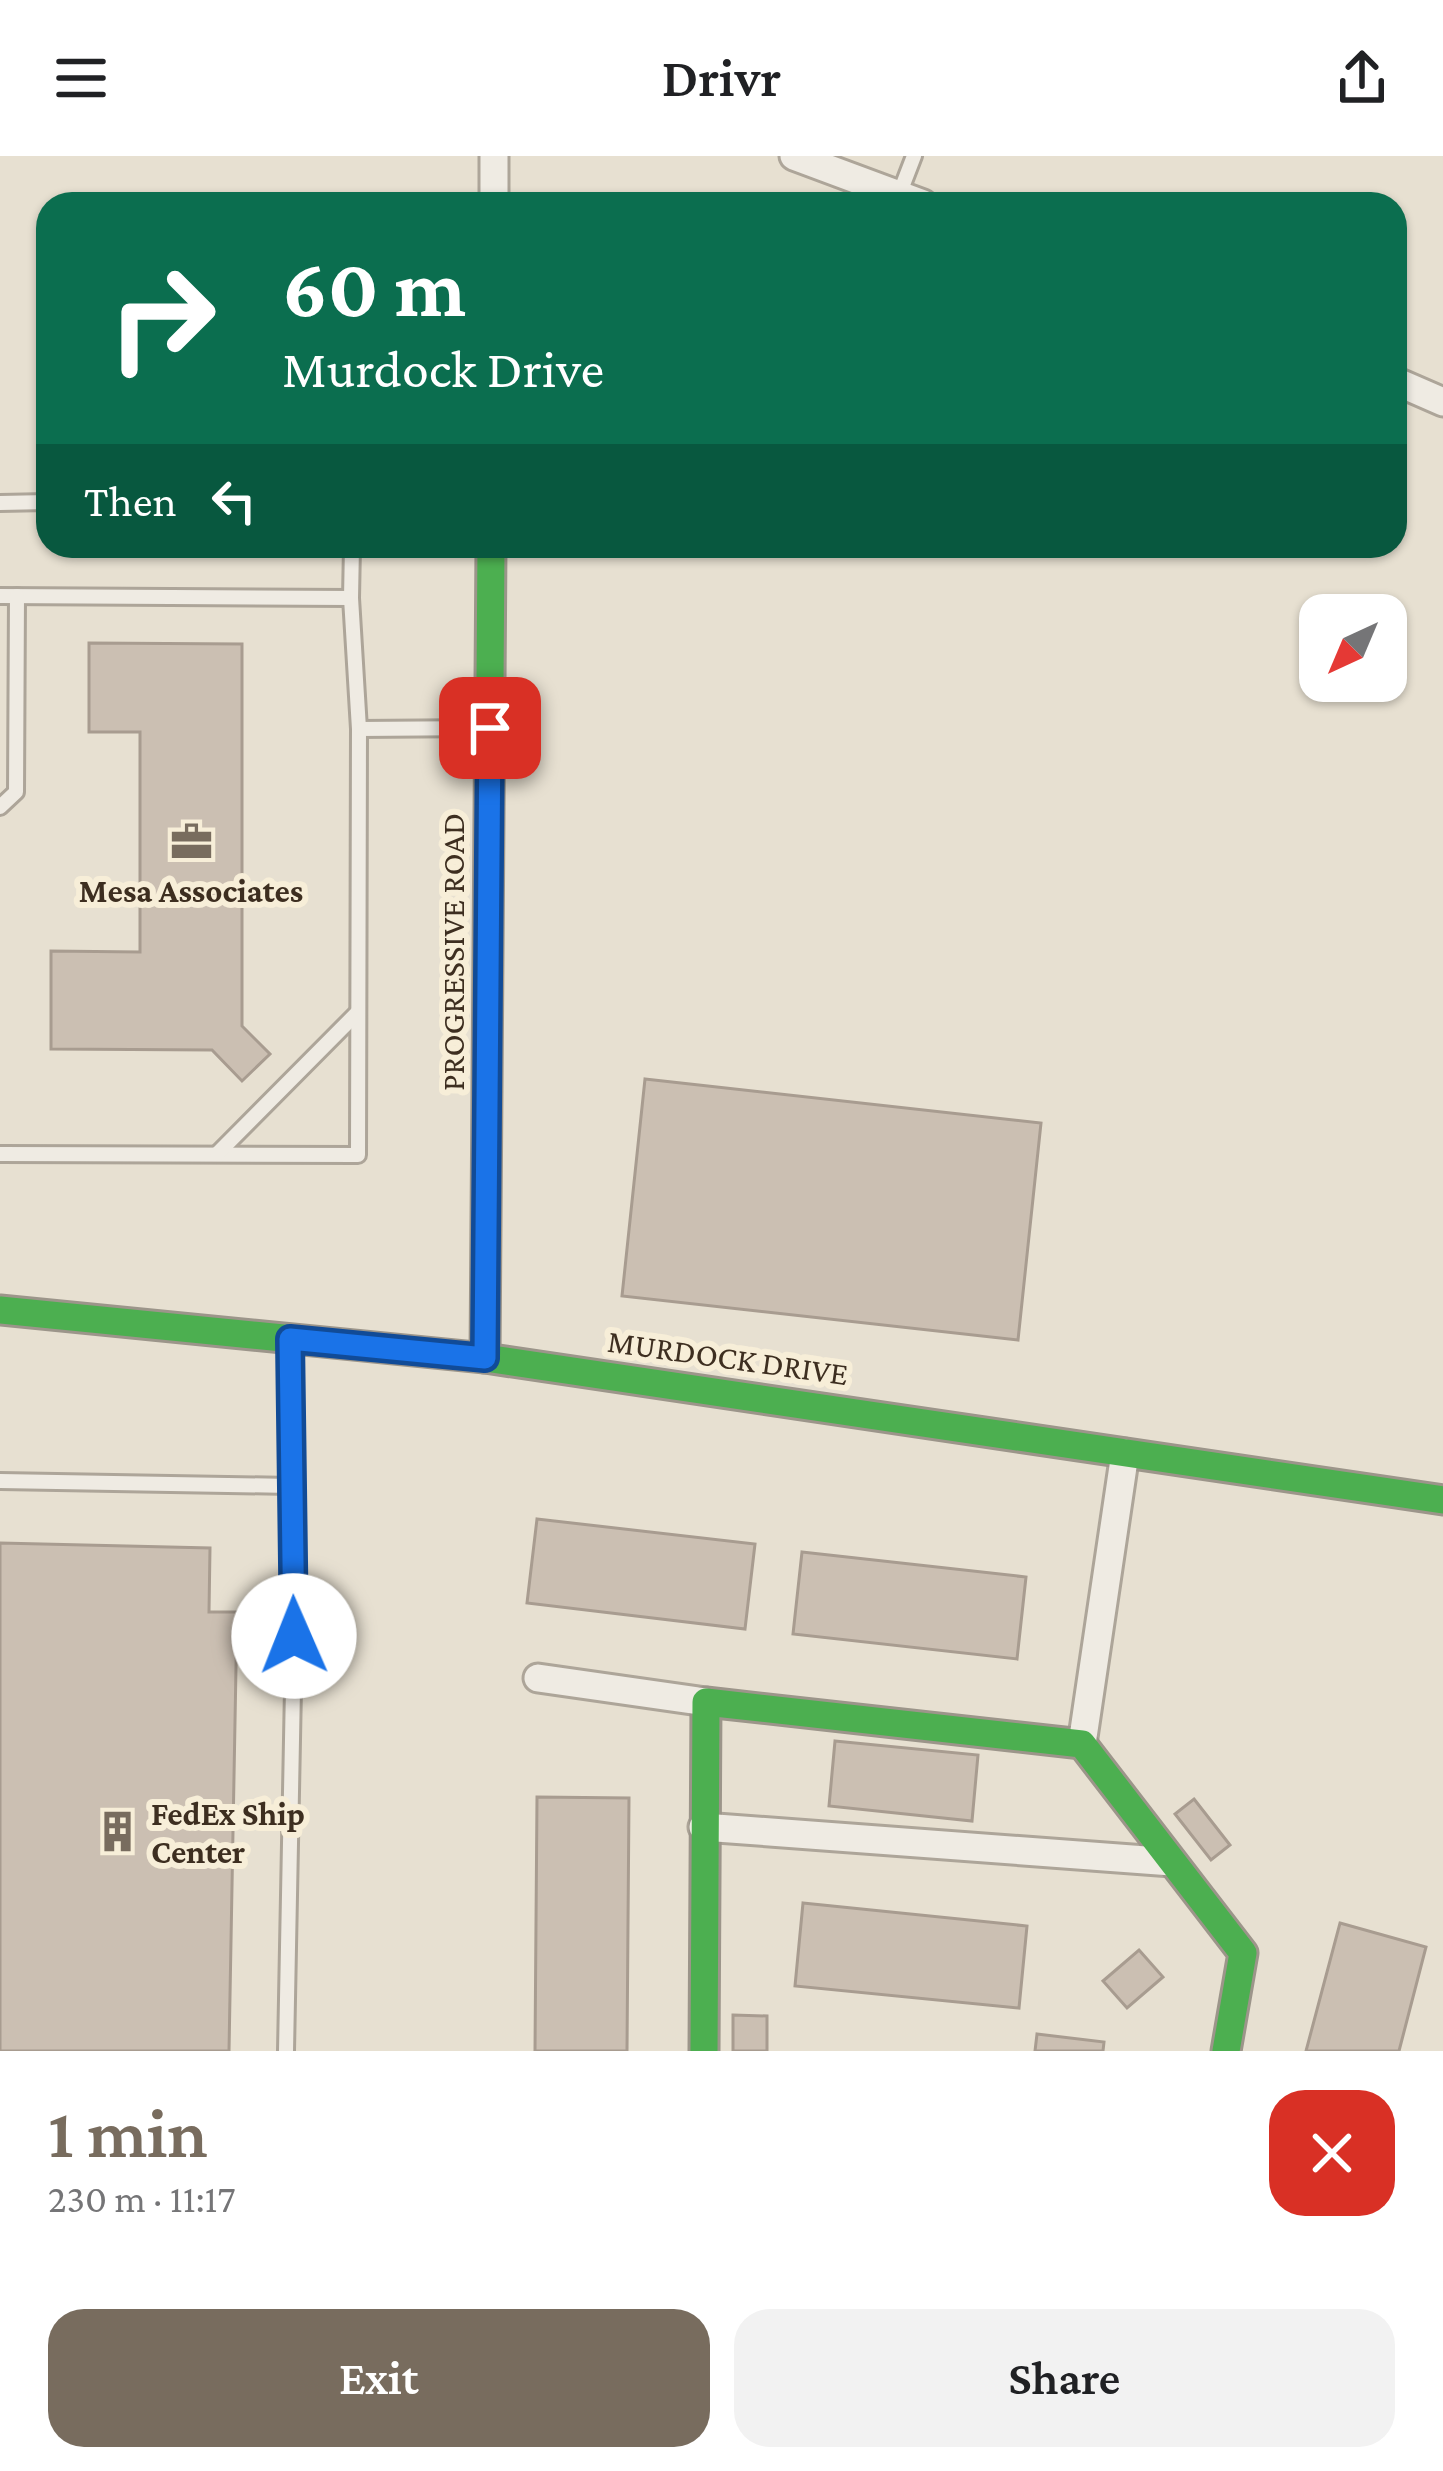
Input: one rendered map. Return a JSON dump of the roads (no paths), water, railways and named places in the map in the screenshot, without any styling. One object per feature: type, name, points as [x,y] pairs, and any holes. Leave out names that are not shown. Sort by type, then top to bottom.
[{"type":"street","points":[[494,156],[494,192]]},
{"type":"street","points":[[794,156],[890,192]]},
{"type":"street","points":[[1407,386],[1443,402]]},
{"type":"street","name":"PROGRESSIVE ROAD","points":[[485,1358],[491,558]]},
{"type":"street","name":"MURDOCK DRIVE","points":[[0,1310],[485,1358],[1443,1500]]},
{"type":"street","points":[[1125,1453],[1082,1744],[1243,1953],[1226,2051]]},
{"type":"street","points":[[538,1678],[1082,1744]]},
{"type":"street","points":[[704,2051],[706,1702]]},
{"type":"street","points":[[703,1827],[1172,1862]]},
{"type":"lane","points":[[912,192],[914,156]]},
{"type":"lane","points":[[0,503],[36,502]]},
{"type":"lane","points":[[0,1154],[358,1155],[358,729],[352,558]]},
{"type":"lane","points":[[0,596],[351,598]]},
{"type":"lane","points":[[0,807],[16,792],[17,596]]},
{"type":"lane","points":[[358,729],[490,728]]},
{"type":"lane","points":[[217,1154],[358,1012]]},
{"type":"lane","points":[[286,2051],[290,1339]]},
{"type":"lane","points":[[0,1481],[291,1486]]},
{"type":"place","name":"Mesa Associates","points":[[191,842]]},
{"type":"place","name":"FedEx Ship Center","points":[[117,1832]]}]
